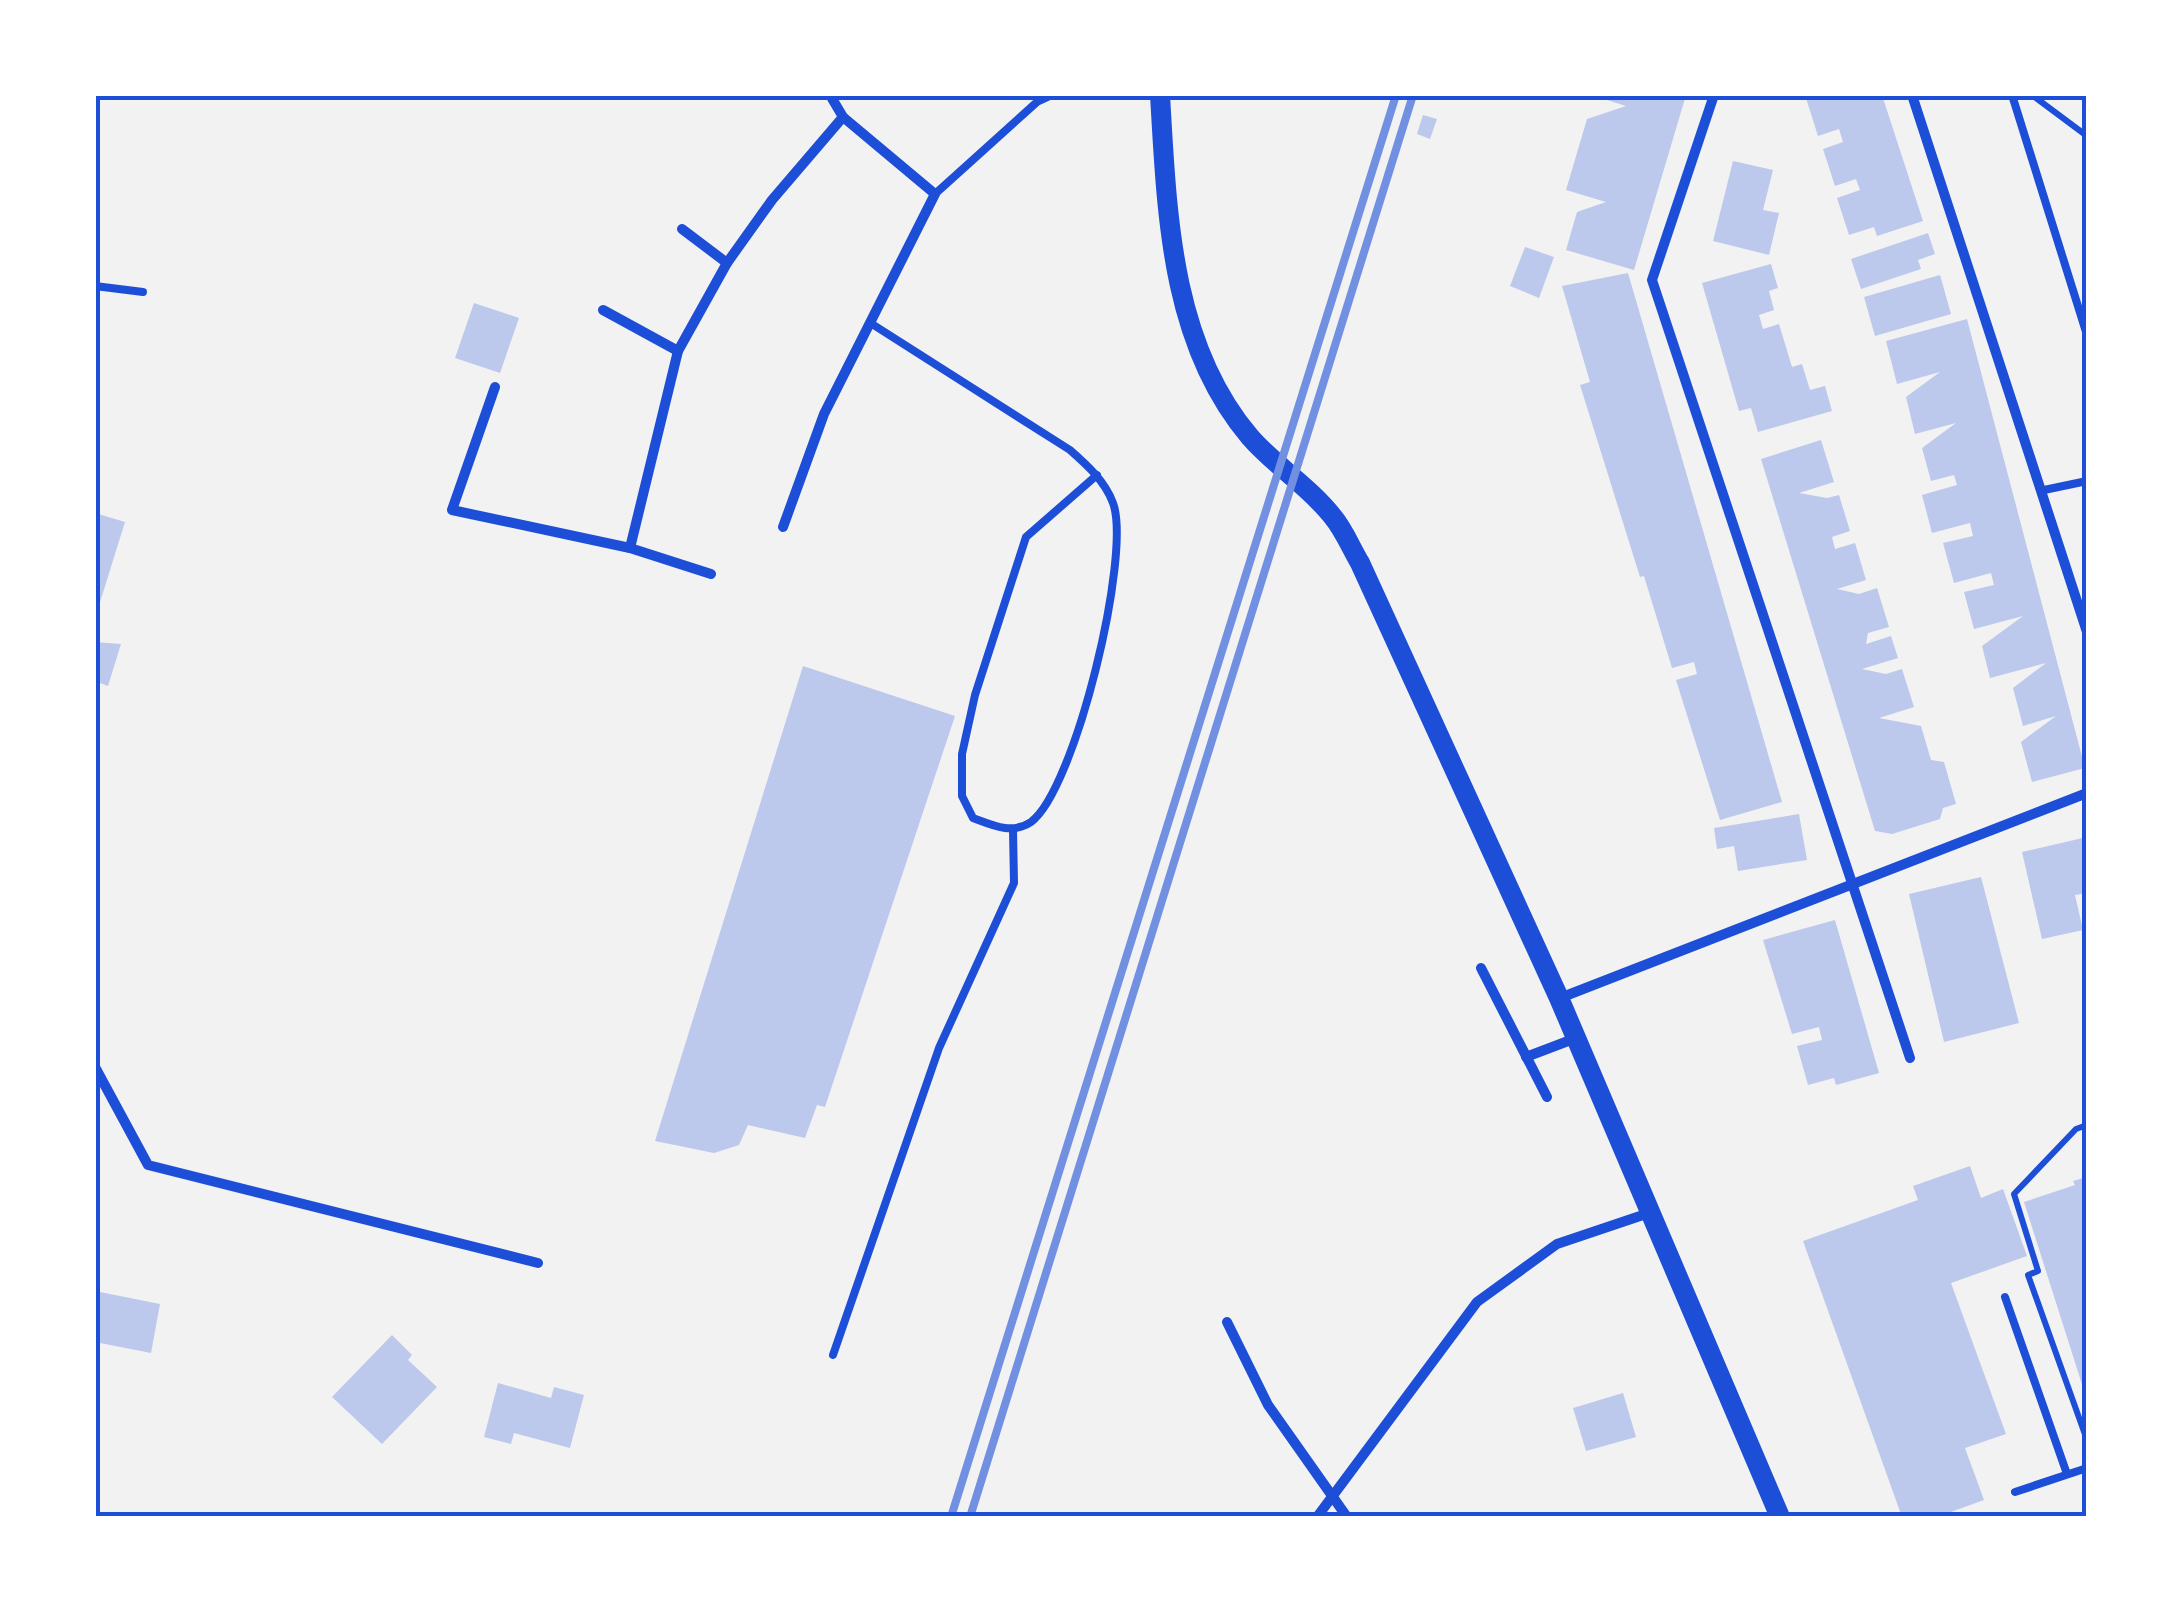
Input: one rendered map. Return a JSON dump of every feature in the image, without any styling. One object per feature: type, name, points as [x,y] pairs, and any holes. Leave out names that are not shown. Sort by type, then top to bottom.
[{"type":"main road","points":[[1160,95],[1176,275],[1191,328],[1249,436],[1333,517],[1360,563],[1576,1038],[1780,1517]]},
{"type":"street","points":[[783,527],[824,414],[935,194],[844,118],[830,95]]},
{"type":"street","points":[[1714,95],[1652,280],[1910,1058]]},
{"type":"street","points":[[1912,95],[2044,490],[2087,632]]},
{"type":"street","points":[[630,548],[678,351],[727,263],[772,200],[844,118]]},
{"type":"street","points":[[682,229],[727,263]]},
{"type":"street","points":[[602,310],[678,351]]},
{"type":"street","points":[[495,387],[452,510],[630,548],[711,574]]},
{"type":"street","points":[[1558,998],[1851,881],[2087,793]]},
{"type":"street","points":[[1480,968],[1547,1097]]},
{"type":"street","points":[[1526,1057],[1576,1038]]},
{"type":"street","points":[[95,1067],[148,1165],[538,1262]]},
{"type":"street","points":[[1317,1517],[1477,1302],[1557,1244],[1650,1212]]},
{"type":"street","points":[[1228,1322],[1268,1405],[1347,1517]]},
{"type":"lane","points":[[935,194],[1037,102],[1052,95]]},
{"type":"lane","points":[[2012,95],[2087,334]]},
{"type":"lane","points":[[95,286],[143,292]]},
{"type":"lane","points":[[872,324],[1070,450],[1096,475],[1113,502],[1120,531],[1113,591],[1062,780],[1032,822],[1013,830],[973,818],[962,796],[962,754],[974,696],[1026,537],[1096,475]]},
{"type":"lane","points":[[2044,490],[2087,480]]},
{"type":"lane","points":[[833,1354],[939,1048],[1014,883],[1013,830]]},
{"type":"lane","points":[[2004,1297],[2067,1474]]},
{"type":"lane","points":[[2015,1492],[2087,1468]]},
{"type":"path","points":[[2032,95],[2087,136]]},
{"type":"path","points":[[2087,1125],[2076,1129],[2014,1194],[2038,1271],[2028,1275],[2087,1440]]},
{"type":"building","points":[[1591,95],[1686,95],[1634,270],[1566,250],[1577,212],[1606,202],[1566,190],[1587,119],[1626,106]]},
{"type":"building","points":[[1805,95],[1882,95],[1923,221],[1877,236],[1874,227],[1849,235],[1837,198],[1860,190],[1856,179],[1835,186],[1823,149],[1843,142],[1839,129],[1818,136]]},
{"type":"building","points":[[1423,115],[1437,119],[1430,139],[1417,134]]},
{"type":"building","points":[[1733,161],[1773,170],[1763,210],[1779,213],[1769,255],[1713,241]]},
{"type":"building","points":[[1928,233],[1935,254],[1918,260],[1921,269],[1861,289],[1851,259]]},
{"type":"building","points":[[1525,247],[1554,257],[1539,298],[1510,286]]},
{"type":"building","points":[[1771,264],[1778,288],[1769,291],[1774,310],[1759,315],[1763,329],[1779,324],[1792,367],[1802,364],[1810,390],[1825,386],[1832,411],[1758,432],[1751,408],[1739,411],[1702,283]]},
{"type":"building","points":[[1628,273],[1782,802],[1720,820],[1676,680],[1697,674],[1694,662],[1672,668],[1644,576],[1640,577],[1580,385],[1590,382],[1562,286]]},
{"type":"building","points":[[1940,275],[1951,314],[1875,336],[1864,297]]},
{"type":"building","points":[[474,303],[519,318],[500,373],[455,358]]},
{"type":"building","points":[[1967,319],[2085,768],[2032,782],[2021,742],[2056,716],[2023,726],[2013,688],[2046,663],[1990,678],[1982,646],[2023,616],[1974,629],[1964,592],[1994,585],[1991,573],[1954,583],[1943,543],[1973,536],[1970,523],[1932,533],[1922,495],[1957,485],[1954,475],[1931,481],[1922,448],[1956,423],[1915,434],[1906,397],[1940,372],[1897,384],[1886,341]]},
{"type":"building","points":[[1821,440],[1834,482],[1799,493],[1827,498],[1839,495],[1850,531],[1832,537],[1835,549],[1855,543],[1866,580],[1837,589],[1859,594],[1877,588],[1889,627],[1868,633],[1866,644],[1891,636],[1898,658],[1862,669],[1886,674],[1902,669],[1914,707],[1879,718],[1921,726],[1931,760],[1944,762],[1956,804],[1943,808],[1940,819],[1892,834],[1875,831],[1761,459]]},
{"type":"building","points":[[95,513],[125,522],[96,615],[95,615]]},
{"type":"building","points":[[95,642],[121,644],[108,686],[95,681]]},
{"type":"building","points":[[803,666],[955,716],[825,1107],[817,1105],[805,1138],[748,1125],[739,1145],[714,1153],[655,1141]]},
{"type":"building","points":[[1799,814],[1807,860],[1738,871],[1734,846],[1717,849],[1714,828]]},
{"type":"building","points":[[2087,837],[2087,893],[2075,895],[2083,930],[2042,939],[2022,852]]},
{"type":"building","points":[[1981,877],[2019,1023],[1944,1042],[1909,894]]},
{"type":"building","points":[[1835,920],[1879,1073],[1836,1085],[1834,1078],[1808,1085],[1797,1046],[1822,1040],[1819,1027],[1792,1034],[1763,940]]},
{"type":"building","points":[[1970,1166],[1981,1198],[2003,1189],[2027,1256],[1951,1283],[2006,1434],[1965,1448],[1984,1500],[1937,1517],[1902,1517],[1803,1241],[1918,1200],[1913,1186]]},
{"type":"building","points":[[2087,1177],[2086,1397],[2024,1202],[2075,1185],[2073,1181]]},
{"type":"building","points":[[95,1291],[160,1304],[151,1353],[95,1342]]},
{"type":"building","points":[[392,1335],[412,1355],[408,1360],[437,1387],[382,1444],[332,1397]]},
{"type":"building","points":[[498,1383],[551,1398],[554,1387],[584,1395],[570,1448],[514,1433],[511,1444],[484,1437]]},
{"type":"building","points":[[1623,1393],[1636,1437],[1586,1451],[1573,1408]]},
{"type":"railway","points":[[951,1517],[1396,95]]},
{"type":"railway","points":[[970,1517],[1413,95]]}]
